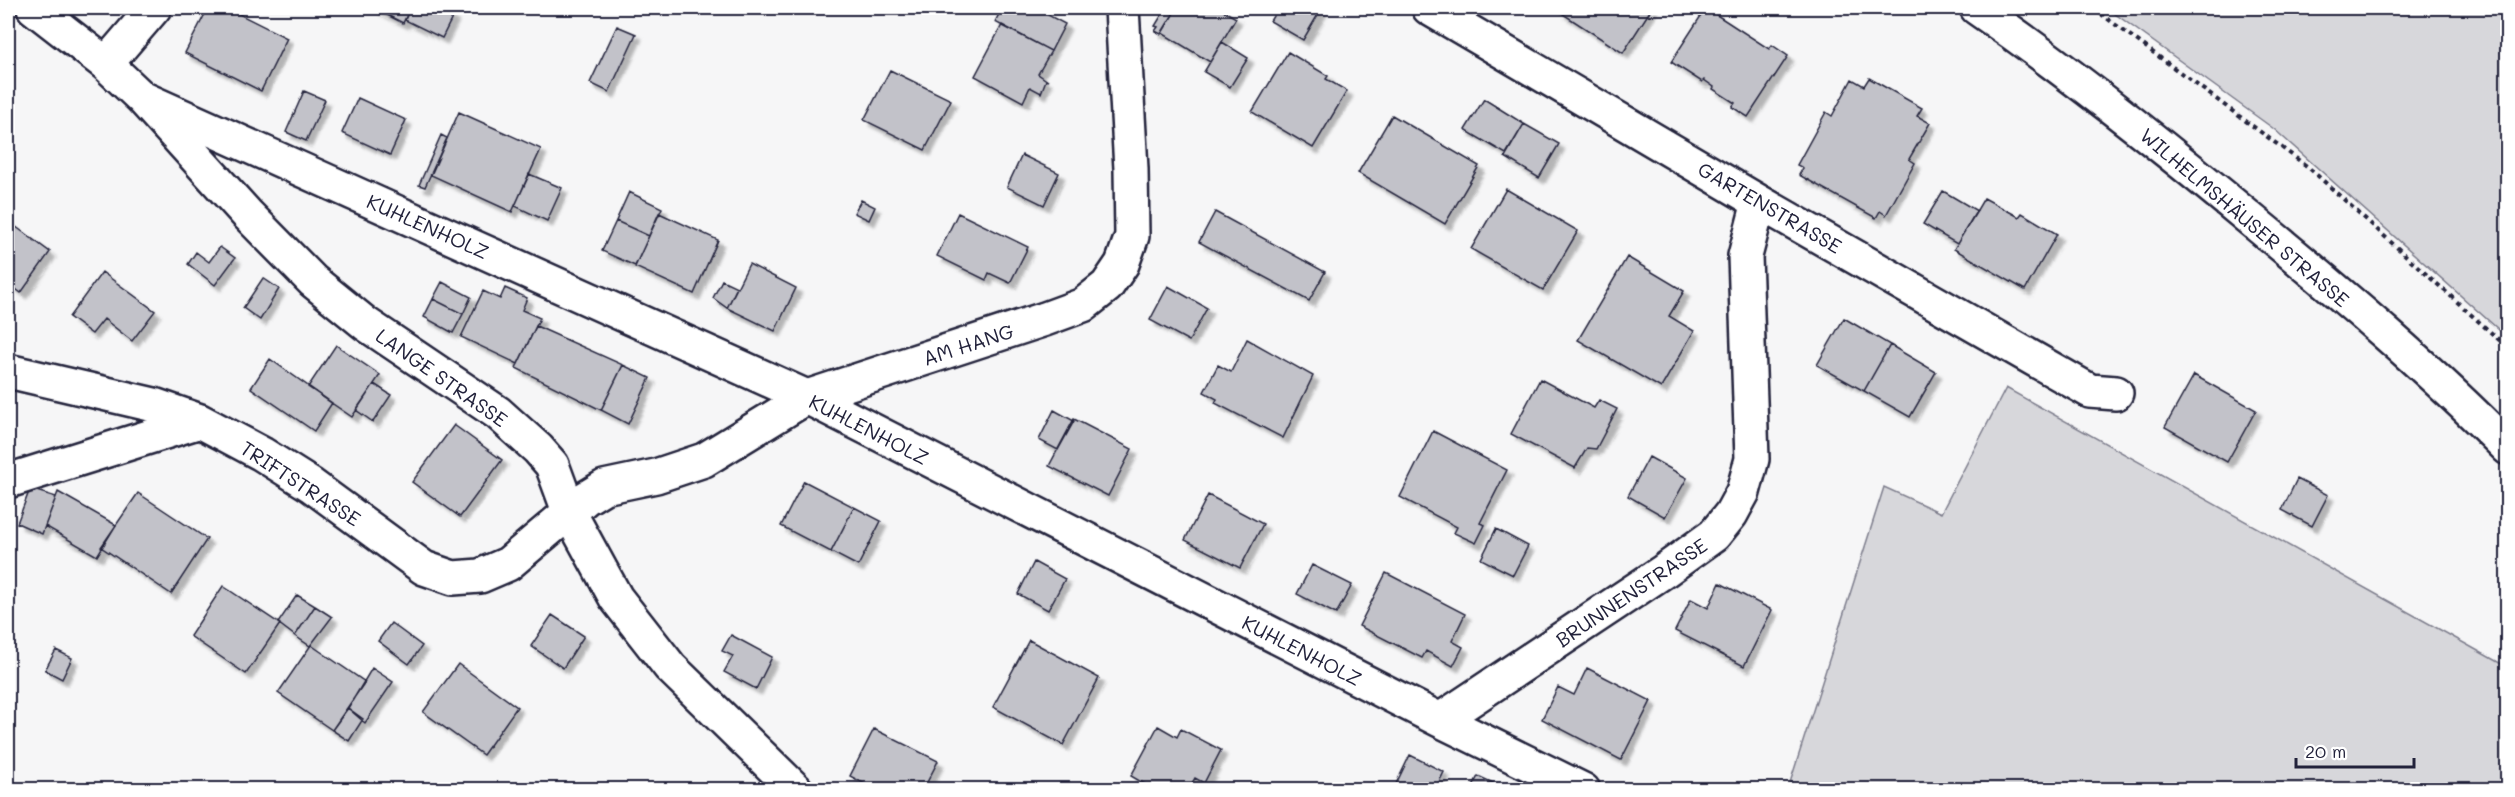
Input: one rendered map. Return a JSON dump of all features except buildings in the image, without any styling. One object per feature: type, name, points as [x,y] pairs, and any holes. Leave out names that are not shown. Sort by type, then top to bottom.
[{"type":"street","name":"LANGE STRASSE","points":[[34,8],[106,64],[142,98],[247,214],[313,281],[366,324],[498,413],[538,449],[552,465],[570,514],[616,598],[670,667],[796,789]]},
{"type":"street","points":[[106,64],[154,8]]},
{"type":"street","name":"AM HANG","points":[[570,514],[604,487],[656,476],[704,460],[807,397],[1045,320],[1083,304],[1107,286],[1122,264],[1132,236],[1122,8]]},
{"type":"street","name":"GARTENSTRASSE","points":[[1429,8],[1759,202],[2090,391],[2116,393]]},
{"type":"street","name":"WILHELMSHÄUSER STRASSE","points":[[1977,8],[2101,99],[2246,215],[2389,337],[2504,444]]},
{"type":"street","name":"KUHLENHOLZ","points":[[142,98],[807,397],[1440,720],[1583,789]]},
{"type":"street","name":"BRUNNENSTRASSE","points":[[1440,720],[1664,571],[1714,535],[1731,514],[1743,492],[1752,459],[1745,256],[1759,202]]},
{"type":"street","name":"TRIFTSTRASSE","points":[[8,370],[154,405],[200,421],[262,454],[311,485],[424,568],[453,578],[480,576],[508,564],[570,514]]},
{"type":"street","points":[[8,481],[200,421]]},
{"type":"path","points":[[2093,8],[2308,167],[2508,348]]},
{"type":"shaded area","points":[[2107,8],[2507,8],[2507,337],[2274,129]]},
{"type":"shaded area","points":[[2006,388],[2507,667],[2507,789],[1788,789],[1884,487],[1941,513]]}]
